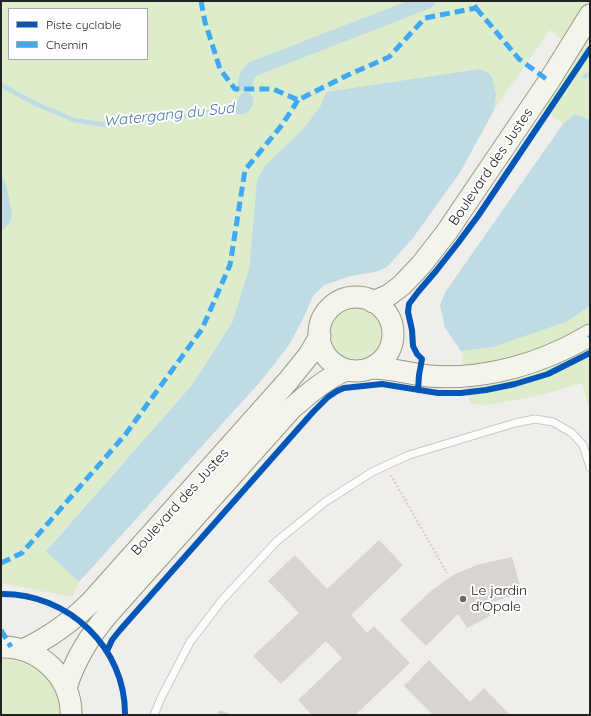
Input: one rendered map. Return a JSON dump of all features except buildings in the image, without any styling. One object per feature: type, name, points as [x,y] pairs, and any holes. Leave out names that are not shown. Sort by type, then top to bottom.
[{"type":"street","name":"Boulevard des Justes","points":[[373,302],[389,295],[402,285],[421,265],[446,233],[549,81],[590,15]]},
{"type":"street","points":[[371,368],[388,354],[392,344],[393,333],[391,322],[386,312],[373,302],[364,298],[345,299],[329,310],[320,327],[320,336],[323,350],[331,361],[346,370],[359,371],[371,368],[387,369],[419,375],[438,376],[460,376],[487,373],[531,363],[590,335]]},
{"type":"street","name":"Boulevard des Justes","points":[[23,650],[50,636],[75,617],[91,602],[288,381],[309,356],[320,336]]},
{"type":"street","name":"Boulevard des Justes","points":[[66,688],[72,669],[82,650],[100,623],[291,409],[318,386],[346,370]]},
{"type":"street","points":[[1,647],[23,650],[36,655],[46,662],[60,676],[66,688],[70,699],[71,715]]},
{"type":"lane","points":[[154,715],[161,698],[190,642],[223,598],[278,541],[325,502],[372,472],[409,455],[514,423],[535,419],[554,422],[572,433],[583,445],[590,467]]},
{"type":"path","points":[[386,465],[447,573]]},
{"type":"green space","points":[[1,1],[590,1],[590,125],[588,119],[575,114],[563,124],[543,109],[578,53],[550,30],[494,110],[496,95],[494,88],[326,92],[321,105],[305,127],[265,166],[257,180],[249,269],[232,323],[192,385],[46,550],[79,582],[72,597],[1,583],[1,228],[4,229],[6,184],[1,174]]},
{"type":"green space","points":[[357,306],[373,311],[381,319],[386,335],[381,351],[373,359],[357,364],[341,359],[333,351],[328,335],[333,319],[341,311]]},
{"type":"green space","points":[[590,306],[590,412],[582,383],[541,395],[489,405],[470,404],[461,351],[493,347],[566,322]]},
{"type":"green space","points":[[1,659],[24,663],[42,674],[50,683],[55,692],[59,703],[60,715],[1,715]]},
{"type":"water","points":[[480,69],[492,77],[496,95],[494,110],[461,171],[413,238],[387,267],[375,272],[351,276],[324,285],[313,296],[289,345],[260,382],[79,582],[46,551],[192,385],[232,323],[249,269],[257,180],[265,166],[305,127],[321,105],[326,92]]},
{"type":"water","points":[[575,114],[588,119],[590,125],[590,306],[566,322],[493,347],[461,351],[445,328],[440,305],[446,291],[563,124]]},
{"type":"water","points":[[1,174],[6,184],[12,214],[11,221],[4,229],[1,228]]},
{"type":"waterway","name":"Watergang du Sud","points":[[245,84],[248,74],[253,69],[428,1]]},
{"type":"waterway","name":"Watergang du Sud","points":[[585,76],[590,75]]},
{"type":"waterway","name":"Watergang du Sud","points":[[1,85],[36,104],[74,120],[106,125],[151,121],[241,107]]},
{"type":"waterway","name":"Watergang du Sud","points":[[241,107],[245,104],[246,100]]},
{"type":"marked path","points":[[201,1],[205,22],[220,69],[235,89],[273,89],[298,100],[348,75],[389,57],[425,18],[476,8],[472,1]]},
{"type":"marked path","points":[[476,8],[519,59],[549,81]]},
{"type":"marked path","points":[[1,563],[22,553],[125,435],[202,329],[230,265],[245,170],[282,125],[298,100]]},
{"type":"marked path","points":[[1,630],[11,647]]},
{"type":"cycle path","points":[[418,390],[422,359],[417,354],[413,346],[412,330],[408,312],[409,304],[478,216],[590,49]]},
{"type":"cycle path","points":[[107,651],[112,640],[120,630],[313,412],[328,397],[337,391],[344,388],[382,384],[438,393],[461,393],[486,390],[515,384],[548,374],[590,353]]},
{"type":"cycle path","points":[[1,594],[26,596],[49,603],[70,614],[88,629],[104,647],[115,668],[123,691],[125,715]]},
{"type":"place","name":"Le jardin d'Opale","points":[[463,599]]}]
